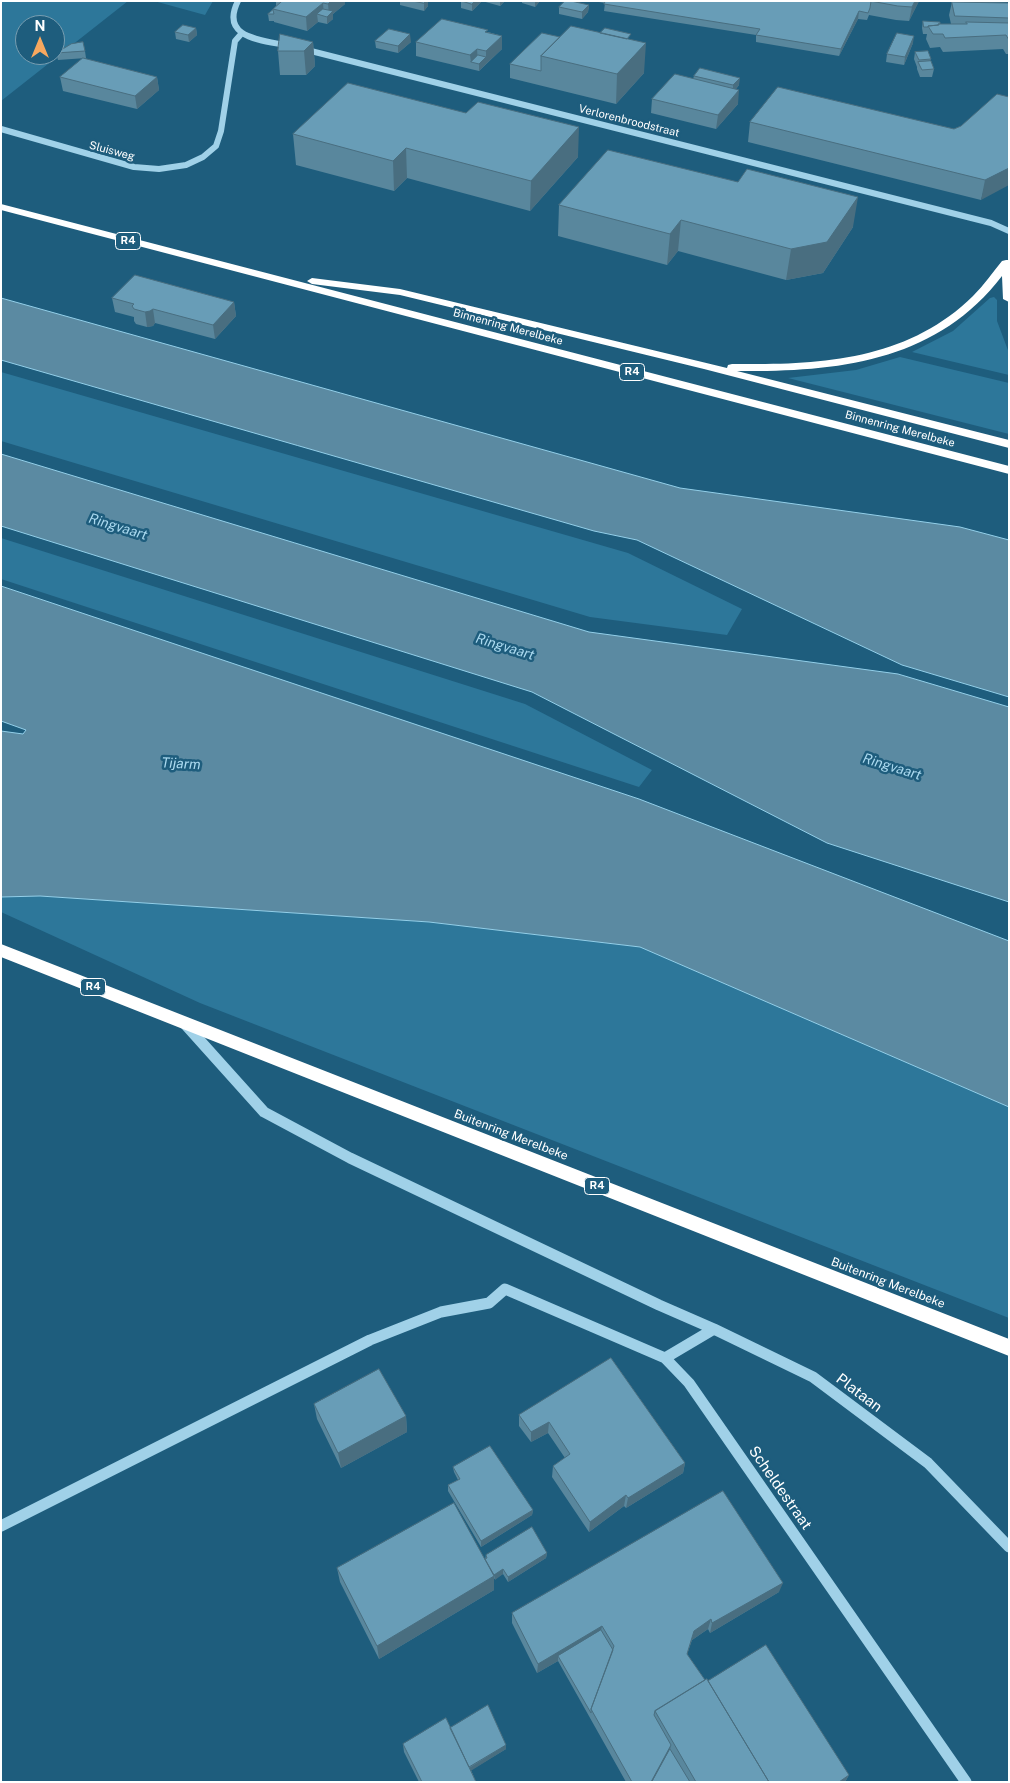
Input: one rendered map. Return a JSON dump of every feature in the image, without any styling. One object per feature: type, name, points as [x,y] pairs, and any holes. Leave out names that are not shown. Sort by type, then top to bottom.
[{"type":"highway","name":"Binnenring Merelbeke","points":[[1,207],[255,275],[1009,470]]},
{"type":"highway","points":[[706,366],[792,367],[849,361],[890,351],[939,327],[973,302],[1006,263],[1009,299]]},
{"type":"highway","points":[[255,275],[400,292],[706,366],[1009,444]]},
{"type":"highway","name":"Buitenring Merelbeke","points":[[1,950],[1009,1348]]},
{"type":"street","points":[[238,1],[232,10],[230,22],[234,29],[242,34]]},
{"type":"street","name":"Sluisweg","points":[[1,129],[134,168],[159,169],[186,164],[203,157],[216,146],[221,131],[235,41],[242,34]]},
{"type":"street","name":"Verlorenbroodstraat","points":[[242,34],[991,223],[1009,231]]},
{"type":"street","name":"Plataan","points":[[185,1024],[264,1112],[367,1166],[813,1377],[928,1463],[1009,1547]]},
{"type":"street","name":"Scheldestraat","points":[[1,1526],[370,1340],[441,1312],[489,1303],[505,1289],[665,1358],[689,1383],[966,1782]]},
{"type":"street","points":[[665,1358],[714,1329]]},
{"type":"shaded area","points":[[1,1],[128,1],[65,51],[65,15],[15,15],[15,65],[47,65],[1,101]]},
{"type":"shaded area","points":[[154,1],[213,1],[205,15]]},
{"type":"shaded area","points":[[994,297],[997,300],[997,321],[1009,353],[1009,375],[912,352],[953,331],[990,298]]},
{"type":"shaded area","points":[[900,357],[1009,383],[1009,434],[788,378],[856,370]]},
{"type":"shaded area","points":[[1,372],[628,553],[742,609],[727,635],[590,617],[1,441]]},
{"type":"shaded area","points":[[1,538],[525,704],[652,770],[639,787],[1,579]]},
{"type":"shaded area","points":[[40,896],[429,922],[640,947],[1009,1107],[1009,1318],[200,1003],[1,912],[1,897]]},
{"type":"water","points":[[1,298],[680,488],[960,527],[1009,540],[1009,697],[902,665],[637,540],[594,531],[1,360]]},
{"type":"water","name":"Ringvaart","points":[[1,454],[589,632],[898,674],[1009,707],[1009,902],[827,843],[532,692],[1,526]]},
{"type":"water","name":"Tijarm","points":[[1,586],[639,799],[1009,941],[1009,1107],[640,947],[429,922],[40,896],[1,897],[1,731],[23,734],[26,730],[1,721]]},
{"type":"building","points":[[276,1],[331,1],[328,4],[323,3],[306,17],[273,9],[281,2]]},
{"type":"building","points":[[462,1],[475,1],[472,4]]},
{"type":"building","points":[[565,1],[589,5],[582,12],[559,7]]},
{"type":"building","points":[[606,1],[871,1],[868,13],[859,11],[841,49],[756,35],[760,29],[604,4]]},
{"type":"building","points":[[871,1],[915,1],[912,7]]},
{"type":"building","points":[[952,2],[1009,3],[1009,18],[955,16]]},
{"type":"building","points":[[323,9],[333,11],[327,17],[317,14]]},
{"type":"building","points":[[442,19],[488,30],[485,32],[502,36],[486,51],[477,49],[470,55],[416,42]]},
{"type":"building","points":[[923,21],[940,22],[940,24],[924,27]]},
{"type":"building","points":[[966,22],[1009,23],[1009,40],[1006,35],[945,38],[943,34],[933,34],[928,26],[967,24]]},
{"type":"building","points":[[183,25],[196,28],[188,35],[175,32]]},
{"type":"building","points":[[571,26],[646,43],[617,74],[541,56]]},
{"type":"building","points":[[605,28],[631,34],[627,39],[600,33]]},
{"type":"building","points":[[389,29],[410,34],[398,46],[375,41]]},
{"type":"building","points":[[542,33],[560,37],[541,56],[541,71],[510,64]]},
{"type":"building","points":[[897,33],[914,36],[905,57],[887,54]]},
{"type":"building","points":[[280,34],[313,42],[304,51],[278,51]]},
{"type":"building","points":[[83,42],[85,51],[65,52],[65,48],[71,44]]},
{"type":"building","points":[[928,51],[931,59],[919,60],[915,52]]},
{"type":"building","points":[[478,55],[486,57],[479,64],[471,62]]},
{"type":"building","points":[[83,58],[157,77],[135,96],[60,77]]},
{"type":"building","points":[[931,61],[934,69],[922,70],[918,62]]},
{"type":"building","points":[[700,68],[740,78],[733,85],[694,76]]},
{"type":"building","points":[[675,74],[739,90],[718,115],[652,99]]},
{"type":"building","points":[[348,83],[466,113],[478,102],[579,127],[531,181],[406,148],[393,161],[293,134]]},
{"type":"building","points":[[778,87],[954,129],[961,126],[997,94],[1009,97],[1009,168],[985,180],[750,122]]},
{"type":"building","points":[[608,150],[738,182],[747,169],[858,197],[827,242],[791,249],[681,220],[670,234],[559,205]]},
{"type":"building","points":[[135,275],[234,302],[213,325],[153,309],[145,312],[134,309],[132,306],[134,304],[112,298]]},
{"type":"building","points":[[611,1358],[685,1463],[628,1498],[626,1495],[590,1522],[553,1466],[570,1454],[549,1422],[531,1432],[519,1415]]},
{"type":"building","points":[[379,1369],[406,1416],[338,1453],[314,1404]]},
{"type":"building","points":[[490,1446],[533,1510],[481,1541],[448,1485],[460,1479],[453,1467]]},
{"type":"building","points":[[723,1491],[783,1583],[712,1623],[711,1619],[694,1631],[687,1654],[705,1680],[655,1711],[654,1715],[671,1745],[651,1782],[632,1782],[591,1709],[614,1646],[602,1626],[538,1664],[512,1613]]},
{"type":"building","points":[[454,1503],[494,1576],[377,1646],[337,1568]]},
{"type":"building","points":[[532,1527],[547,1553],[508,1577],[503,1569],[494,1575],[485,1559],[487,1558],[486,1555]]},
{"type":"building","points":[[601,1630],[613,1650],[591,1713],[558,1656]]},
{"type":"building","points":[[766,1645],[849,1775],[839,1782],[769,1782],[708,1681]]},
{"type":"building","points":[[707,1679],[769,1782],[696,1782],[655,1711]]},
{"type":"building","points":[[488,1705],[506,1745],[469,1767],[450,1728]]},
{"type":"building","points":[[446,1718],[476,1782],[422,1782],[403,1744]]},
{"type":"building","points":[[670,1749],[690,1782],[652,1782]]}]
